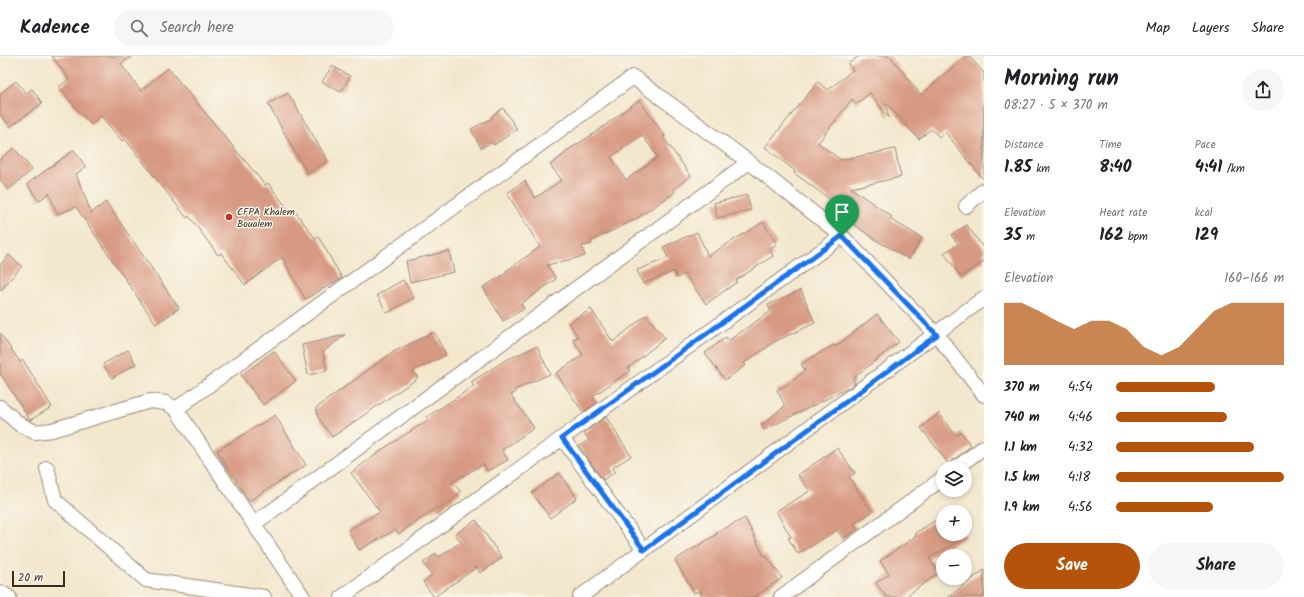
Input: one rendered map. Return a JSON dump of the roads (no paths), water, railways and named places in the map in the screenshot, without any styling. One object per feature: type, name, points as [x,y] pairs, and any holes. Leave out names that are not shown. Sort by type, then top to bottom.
[{"type":"street","points":[[176,410],[633,77],[749,162],[842,236],[937,335],[984,394]]},
{"type":"street","points":[[254,524],[749,162]]},
{"type":"street","points":[[966,206],[984,190]]},
{"type":"street","points":[[342,597],[842,236]]},
{"type":"street","points":[[580,597],[937,335],[984,298]]},
{"type":"street","points":[[0,407],[19,424],[36,432],[52,430],[150,401],[166,403],[176,410],[303,597]]},
{"type":"street","points":[[562,438],[644,550]]},
{"type":"street","points":[[965,461],[984,447]]},
{"type":"street","points":[[47,468],[55,500],[146,580],[264,597]]},
{"type":"street","points":[[781,597],[936,483]]},
{"type":"street","points":[[0,592],[9,597]]},
{"type":"place","name":"CFPA Khalem Boualem","points":[[229,217]]}]
